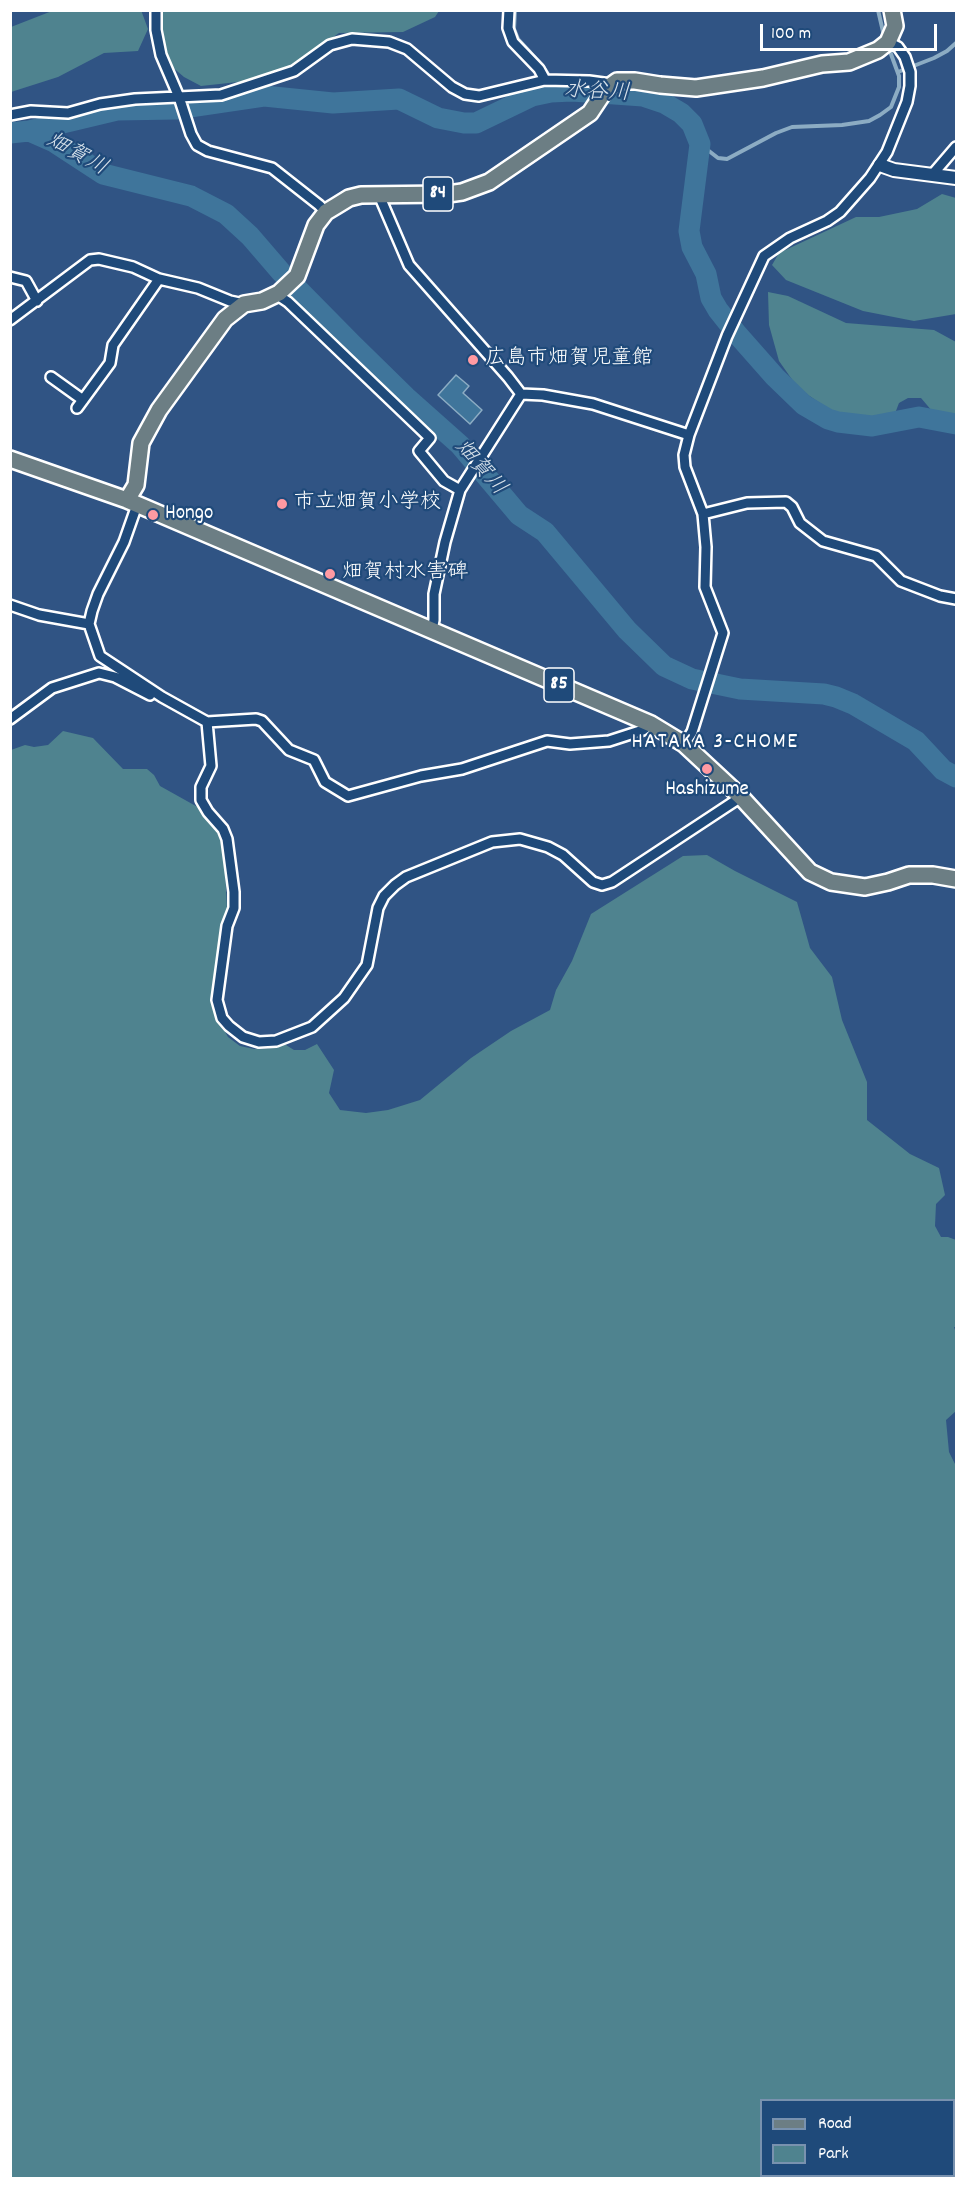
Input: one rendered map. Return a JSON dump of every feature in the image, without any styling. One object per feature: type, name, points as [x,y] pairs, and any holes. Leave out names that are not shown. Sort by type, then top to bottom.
[{"type":"main road","points":[[609,87],[617,81],[625,80],[660,86],[696,88],[763,78],[822,64],[837,64],[883,46],[895,26],[892,10]]},
{"type":"main road","name":"84","points":[[132,503],[141,443],[159,410],[225,319],[244,304],[262,301],[278,293],[297,276],[311,235],[326,212],[349,198],[448,194],[474,188],[503,173],[577,123],[597,105],[609,87]]},
{"type":"main road","points":[[10,459],[132,503]]},
{"type":"main road","name":"85","points":[[132,503],[651,724],[684,744],[741,797],[810,872],[831,882],[865,887],[909,875],[933,875],[957,879]]},
{"type":"street","points":[[156,10],[160,55],[197,144],[208,151],[272,168],[326,212]]},
{"type":"street","points":[[509,10],[508,28],[513,42],[545,80]]},
{"type":"street","points":[[10,115],[31,111],[68,114],[100,104],[135,99],[180,101],[221,95],[282,76],[304,65],[330,45],[352,39],[388,42],[407,49],[452,87],[465,94],[479,96],[545,80],[589,81],[609,87]]},
{"type":"street","points":[[684,744],[692,732],[723,633],[705,587],[706,548],[703,514],[685,467],[684,454],[689,435],[728,333],[764,256],[790,238],[827,221],[840,212],[880,165],[907,102],[910,86],[910,72],[905,57],[898,47],[883,46]]},
{"type":"street","points":[[932,175],[957,147]]},
{"type":"street","points":[[880,165],[894,170],[957,178]]},
{"type":"street","points":[[379,195],[409,265],[508,377],[520,394]]},
{"type":"street","points":[[10,320],[90,260],[99,259],[133,267],[159,279],[198,288],[230,302],[244,304]]},
{"type":"street","points":[[10,277],[26,281],[37,301]]},
{"type":"street","points":[[76,408],[110,363],[113,345],[159,279]]},
{"type":"street","points":[[278,293],[430,438],[419,451],[444,480],[460,490]]},
{"type":"street","points":[[51,377],[83,400]]},
{"type":"street","points":[[520,394],[543,395],[593,404],[689,435]]},
{"type":"street","points":[[432,630],[436,584],[449,525],[460,490],[520,394]]},
{"type":"street","points":[[703,514],[747,503],[786,502],[792,507],[800,523],[823,540],[876,555],[901,581],[940,596],[957,599]]},
{"type":"street","points":[[132,503],[124,542],[98,594],[90,624],[100,656],[162,697],[207,722],[256,719],[262,721],[289,750],[314,760],[326,782],[348,796],[421,776],[462,769],[547,741],[570,744],[609,741],[643,730],[651,724]]},
{"type":"street","points":[[10,605],[39,615],[90,624]]},
{"type":"street","points":[[10,719],[52,688],[99,673],[115,676],[150,695],[162,697]]},
{"type":"street","points":[[207,722],[211,766],[201,787],[201,800],[208,812],[219,823],[227,839],[234,892],[234,908],[227,926],[217,1000],[222,1018],[229,1026],[243,1037],[259,1042],[276,1041],[312,1027],[344,998],[367,964],[381,902],[395,885],[406,877],[492,842],[520,839],[548,847],[563,855],[593,882],[602,885],[612,882],[741,797]]},
{"type":"green space","points":[[141,10],[148,29],[138,51],[104,53],[58,77],[11,92],[11,27],[52,11]]},
{"type":"green space","points":[[161,11],[439,11],[435,17],[403,32],[339,33],[305,57],[293,70],[247,81],[201,86],[184,77],[171,66],[165,49]]},
{"type":"green space","points":[[942,194],[956,198],[956,314],[914,321],[863,311],[786,280],[772,265],[779,253],[856,217],[879,217],[917,209]]},
{"type":"green space","points":[[768,292],[788,296],[846,323],[934,330],[956,342],[956,422],[938,418],[921,398],[908,398],[899,403],[889,422],[864,424],[840,417],[798,388],[779,361],[769,325]]},
{"type":"green space","points":[[63,731],[93,738],[123,769],[147,769],[154,775],[160,786],[203,810],[224,847],[228,930],[214,977],[211,999],[217,1017],[228,1037],[240,1046],[254,1049],[286,1045],[294,1050],[305,1050],[317,1044],[334,1070],[329,1093],[340,1110],[366,1113],[388,1110],[420,1100],[471,1058],[511,1031],[550,1010],[556,990],[572,961],[591,914],[683,856],[707,855],[797,902],[810,948],[832,977],[842,1020],[867,1082],[867,1120],[910,1154],[939,1168],[945,1195],[936,1204],[935,1226],[941,1237],[956,1240],[956,1327],[954,1327],[956,1333],[956,1411],[946,1420],[949,1452],[956,1466],[956,2178],[11,2178],[11,750],[25,745],[34,747],[48,745]]},
{"type":"water","points":[[456,375],[469,386],[463,393],[482,410],[470,424],[438,395]]},
{"type":"waterway","points":[[515,10],[514,29],[518,39],[542,65],[560,92]]},
{"type":"waterway","points":[[878,10],[884,36]]},
{"type":"waterway","points":[[898,72],[934,58],[956,43]]},
{"type":"waterway","points":[[700,144],[718,158],[727,159],[792,127],[842,125],[869,121],[891,107],[899,87],[899,76],[888,46]]},
{"type":"waterway","name":"水谷川","points":[[10,133],[29,131],[117,110],[176,109],[264,96],[333,103],[399,99],[438,118],[464,123],[476,123],[532,96],[551,92],[572,91],[643,96],[664,103],[681,113],[692,124],[700,144],[689,231],[692,247],[706,274],[711,298],[718,310],[775,377],[804,405],[838,422],[872,426],[919,417],[956,424]]},
{"type":"waterway","name":"畑賀川","points":[[29,131],[54,142],[103,174],[191,196],[226,214],[250,236],[281,272],[352,344],[406,397],[460,445],[519,515],[545,532],[627,630],[664,666],[692,679],[740,689],[824,694],[836,697],[853,704],[916,741],[943,770],[956,777]]},
{"type":"place","name":"広島市畑賀児童館","points":[[473,360]]},
{"type":"place","name":"市立畑賀小学校","points":[[282,504]]},
{"type":"place","name":"Hongo","points":[[153,515]]},
{"type":"place","name":"畑賀村水害碑","points":[[330,574]]},
{"type":"place","name":"Hashizume","points":[[707,769]]},
{"type":"district","name":"HATAKA 3-CHOME","points":[[715,744]]}]
